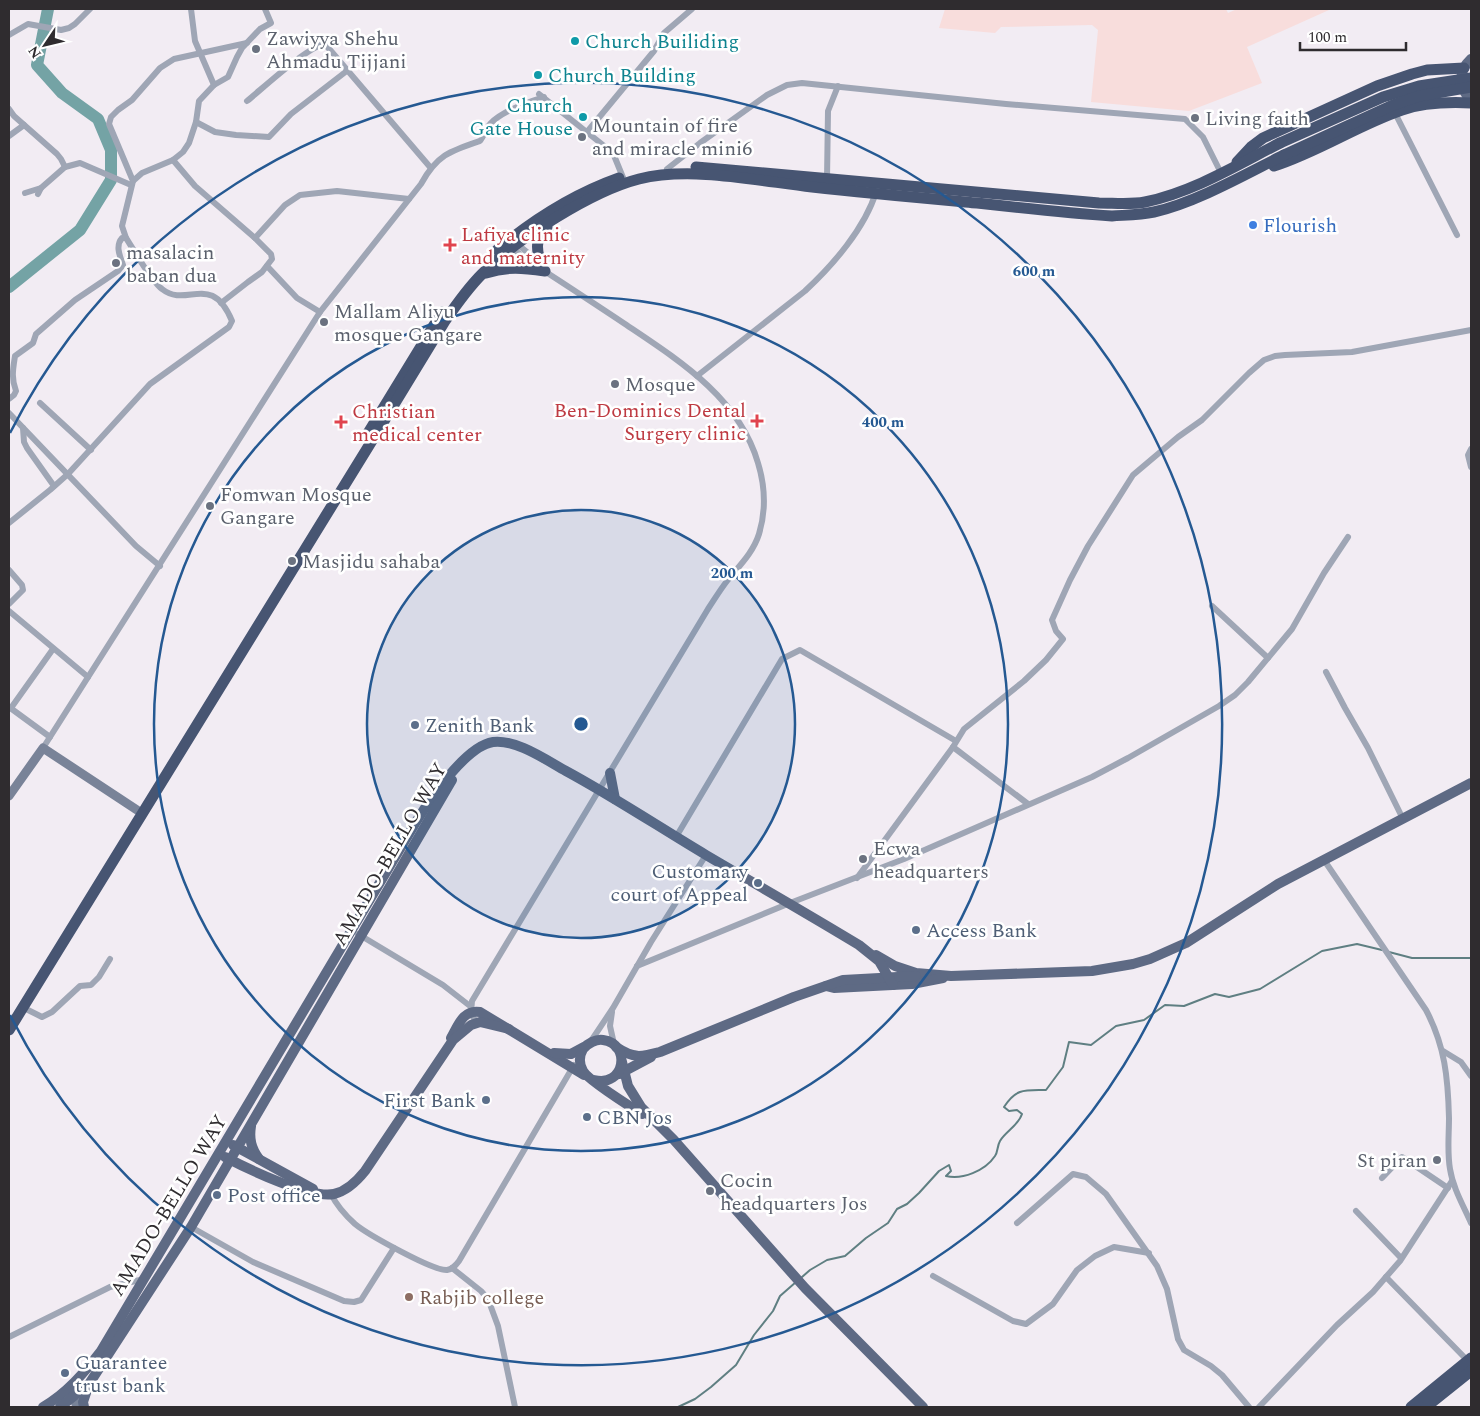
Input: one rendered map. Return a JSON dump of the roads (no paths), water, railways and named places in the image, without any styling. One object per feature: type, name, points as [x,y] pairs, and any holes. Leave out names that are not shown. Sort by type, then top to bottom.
[{"type":"highway","points":[[1232,168],[1244,154],[1263,138],[1377,86],[1428,70],[1468,64]]},
{"type":"highway","points":[[9,1030],[74,921],[154,796],[445,321],[482,274],[540,218],[576,197],[604,184],[656,176],[685,174],[877,189],[1131,204],[1177,192],[1383,97],[1419,86],[1471,78]]},
{"type":"highway","points":[[9,1016],[434,325],[470,277],[512,244],[625,180],[645,171],[667,169],[721,168],[827,179],[877,189],[1088,214],[1140,214],[1173,207],[1214,190],[1284,155],[1393,105],[1420,96],[1471,87]]},
{"type":"highway","points":[[1260,167],[1272,166],[1293,159],[1395,113],[1418,107],[1471,101]]},
{"type":"highway","points":[[482,274],[513,267],[543,268],[537,250],[537,242],[542,232],[555,219]]},
{"type":"highway","points":[[1426,1407],[1452,1386],[1470,1363]]},
{"type":"highway","points":[[1411,1407],[1470,1363]]},
{"type":"main road","points":[[1468,64],[1461,79],[1462,85],[1471,101]]},
{"type":"main road","points":[[461,764],[480,746],[494,742],[511,744],[533,753],[600,789],[706,855],[895,966],[916,973],[952,976],[1092,971],[1150,959],[1186,943],[1278,884],[1471,783]]},
{"type":"main road","name":"AMADO-BELLO WAY","points":[[68,1401],[85,1372],[101,1351],[426,806],[461,764]]},
{"type":"main road","name":"AMADO-BELLO WAY","points":[[43,1407],[68,1401],[89,1384],[191,1227],[461,764]]},
{"type":"main road","points":[[610,773],[615,799]]},
{"type":"main road","points":[[859,945],[879,961],[890,981]]},
{"type":"main road","points":[[890,981],[934,975]]},
{"type":"main road","points":[[585,1048],[580,1066],[590,1078],[604,1082],[620,1070],[660,1052],[794,997],[843,980],[930,982],[952,976]]},
{"type":"main road","points":[[220,1153],[293,1187],[326,1194],[346,1189],[365,1171],[443,1052],[460,1021],[471,1009],[486,1014],[573,1067],[652,1119]]},
{"type":"main road","points":[[443,1052],[461,1032],[476,1023],[485,1022],[509,1029]]},
{"type":"main road","points":[[548,1052],[566,1055],[604,1040],[626,1054],[636,1057],[660,1052]]},
{"type":"main road","points":[[615,1046],[621,1054],[620,1070],[633,1097],[674,1140],[805,1288],[923,1407]]},
{"type":"main road","points":[[252,1122],[250,1134],[252,1147],[260,1160]]},
{"type":"main road","points":[[227,1140],[260,1160],[326,1194]]},
{"type":"main road","points":[[212,1190],[233,1171],[254,1170]]},
{"type":"main road","points":[[84,1407],[83,1402],[89,1384]]},
{"type":"street","points":[[9,35],[28,24],[61,30],[69,28],[90,9]]},
{"type":"street","points":[[190,9],[195,41],[214,85]]},
{"type":"street","points":[[9,523],[68,474],[150,384],[230,327],[232,321],[222,303],[210,294],[203,292],[175,296],[161,288],[139,259],[126,238],[122,226],[132,183],[142,173],[173,160],[190,143],[199,101],[214,85],[228,77],[243,45],[260,29],[271,23],[265,9]]},
{"type":"street","points":[[587,132],[654,51],[664,33],[692,9]]},
{"type":"street","points":[[247,102],[319,45],[325,44],[430,168]]},
{"type":"street","points":[[132,183],[109,124],[111,117],[132,100],[160,68],[174,60],[243,45]]},
{"type":"street","points":[[196,122],[215,132],[269,137],[292,114],[348,70]]},
{"type":"street","points":[[667,169],[700,143],[777,89],[802,83],[1006,104],[1185,119],[1202,137],[1221,173]]},
{"type":"street","points":[[827,179],[828,112],[838,86]]},
{"type":"street","points":[[9,796],[43,748],[160,566],[320,312],[421,184],[430,168],[445,156],[480,141],[489,124],[499,116],[542,95],[614,152],[625,180]]},
{"type":"street","points":[[9,109],[14,116],[62,159],[65,167]]},
{"type":"street","points":[[1395,113],[1457,235]]},
{"type":"street","points":[[9,136],[24,125]]},
{"type":"street","points":[[173,160],[195,186],[271,254],[272,260],[262,272],[222,303]]},
{"type":"street","points":[[25,193],[39,191],[65,167],[80,163],[132,183]]},
{"type":"street","points":[[697,376],[805,291],[820,277],[858,228],[870,207],[877,189]]},
{"type":"street","points":[[255,238],[285,205],[300,195],[337,191],[409,199]]},
{"type":"street","points":[[9,399],[16,392],[12,381],[15,356],[33,343],[36,334],[75,300],[118,271],[122,265],[118,248],[119,242],[122,238],[126,238]]},
{"type":"street","points":[[476,1023],[471,1009],[472,1001],[708,609],[752,549],[761,525],[764,492],[760,468],[748,434],[722,399],[697,376],[661,348],[560,281],[512,244]]},
{"type":"street","points":[[267,266],[297,298],[320,312]]},
{"type":"street","points":[[857,878],[964,729],[1024,681],[1063,640],[1056,631],[1052,620],[1054,613],[1088,546],[1132,475],[1202,420],[1249,372],[1264,360],[1285,355],[1352,352],[1471,330]]},
{"type":"street","points":[[40,403],[91,450]]},
{"type":"street","points":[[9,413],[136,546],[160,566]]},
{"type":"street","points":[[23,428],[24,442],[27,448],[54,486]]},
{"type":"street","points":[[1471,449],[1468,455],[1471,467]]},
{"type":"street","points":[[637,966],[790,903],[904,859],[1114,766],[1219,706],[1235,695],[1248,682],[1292,629],[1324,573],[1348,537]]},
{"type":"street","points":[[9,570],[22,585],[23,590],[9,604]]},
{"type":"street","points":[[1212,606],[1268,658]]},
{"type":"street","points":[[9,611],[88,678]]},
{"type":"street","points":[[50,737],[10,707],[53,649]]},
{"type":"street","points":[[676,836],[782,659],[800,650],[954,744],[1028,804]]},
{"type":"street","points":[[1326,672],[1368,748],[1403,818]]},
{"type":"street","points":[[43,748],[137,810]]},
{"type":"street","points":[[326,1194],[341,1211],[366,1232],[394,1248],[433,1266],[447,1270],[452,1268],[459,1261],[573,1067],[613,1008],[660,927],[706,855]]},
{"type":"street","points":[[1324,860],[1426,1010],[1436,1028],[1443,1051],[1448,1079],[1449,1167],[1452,1181],[1471,1223]]},
{"type":"street","points":[[352,930],[443,985],[471,1009]]},
{"type":"street","points":[[22,1007],[42,1017],[52,1012],[80,986],[91,985],[99,977],[110,959]]},
{"type":"street","points":[[613,1008],[610,1026],[615,1046]]},
{"type":"street","points":[[1443,1051],[1461,1062],[1471,1076]]},
{"type":"street","points":[[1382,1178],[1402,1157],[1448,1188]]},
{"type":"street","points":[[1017,1223],[1073,1174],[1086,1177],[1106,1194],[1157,1266],[1167,1289],[1180,1344],[1189,1354],[1211,1366],[1222,1375],[1249,1407]]},
{"type":"street","points":[[1259,1407],[1336,1325],[1373,1292],[1386,1277],[1401,1258],[1452,1181]]},
{"type":"street","points":[[1356,1211],[1401,1258]]},
{"type":"street","points":[[191,1227],[254,1262],[344,1301],[354,1302],[361,1300],[394,1248]]},
{"type":"street","points":[[933,1276],[1013,1321],[1026,1324],[1053,1304],[1077,1270],[1095,1256],[1114,1247],[1149,1253]]},
{"type":"street","points":[[452,1268],[482,1291],[488,1299],[498,1326],[515,1407]]},
{"type":"street","points":[[1386,1277],[1470,1363]]},
{"type":"street","points":[[9,1337],[110,1287],[144,1279]]},
{"type":"street","points":[[1452,1386],[1471,1375]]},
{"type":"waterway","points":[[9,287],[80,230],[111,180],[111,150],[98,119],[62,93],[37,65],[48,9]]},
{"type":"waterway","points":[[802,1277],[827,1260],[845,1256],[888,1223],[897,1209],[907,1204],[939,1171],[949,1165],[951,1171],[946,1176],[959,1177],[973,1173],[991,1161],[996,1154],[1000,1141],[1018,1122],[1022,1114],[1017,1110],[1009,1111],[1004,1107],[1017,1093],[1046,1090],[1063,1067],[1069,1042],[1091,1045],[1116,1026],[1144,1020],[1165,1005],[1184,1006],[1215,994],[1229,997],[1260,989],[1322,951],[1357,944],[1382,950]]},
{"type":"waterway","points":[[1389,952],[1412,958],[1471,958]]},
{"type":"waterway","points":[[678,1407],[695,1399],[736,1365],[754,1335],[773,1311],[780,1296],[796,1282]]},
{"type":"place","name":"Church Builiding","points":[[575,41]]},
{"type":"place","name":"Zawiyya Shehu Ahmadu Tijjani","points":[[256,49]]},
{"type":"place","name":"Church Building","points":[[538,75]]},
{"type":"place","name":"Church Gate House","points":[[583,117]]},
{"type":"place","name":"Living faith","points":[[1195,118]]},
{"type":"place","name":"Mountain of fire and miracle mini6","points":[[582,137]]},
{"type":"place","name":"Flourish","points":[[1253,225]]},
{"type":"place","name":"Lafiya clinic and maternity","points":[[450,245]]},
{"type":"place","name":"masalacin baban dua","points":[[116,263]]},
{"type":"place","name":"Mallam Aliyu mosque Gangare","points":[[324,322]]},
{"type":"place","name":"Mosque","points":[[615,384]]},
{"type":"place","name":"Ben-Dominics Dental Surgery clinic","points":[[757,421]]},
{"type":"place","name":"Christian medical center","points":[[341,422]]},
{"type":"place","name":"Fomwan Mosque Gangare","points":[[210,506]]},
{"type":"place","name":"Masjidu sahaba","points":[[292,561]]},
{"type":"place","name":"Zenith Bank","points":[[415,725]]},
{"type":"place","name":"Ecwa headquarters","points":[[863,859]]},
{"type":"place","name":"Customary court of Appeal","points":[[758,883]]},
{"type":"place","name":"Access Bank","points":[[916,930]]},
{"type":"place","name":"First Bank","points":[[486,1100]]},
{"type":"place","name":"CBN Jos","points":[[587,1117]]},
{"type":"place","name":"St piran","points":[[1437,1160]]},
{"type":"place","name":"Cocin headquarters Jos","points":[[710,1191]]},
{"type":"place","name":"Post office","points":[[217,1195]]},
{"type":"place","name":"Rabjib college","points":[[409,1297]]},
{"type":"place","name":"Guarantee trust bank","points":[[65,1373]]}]
